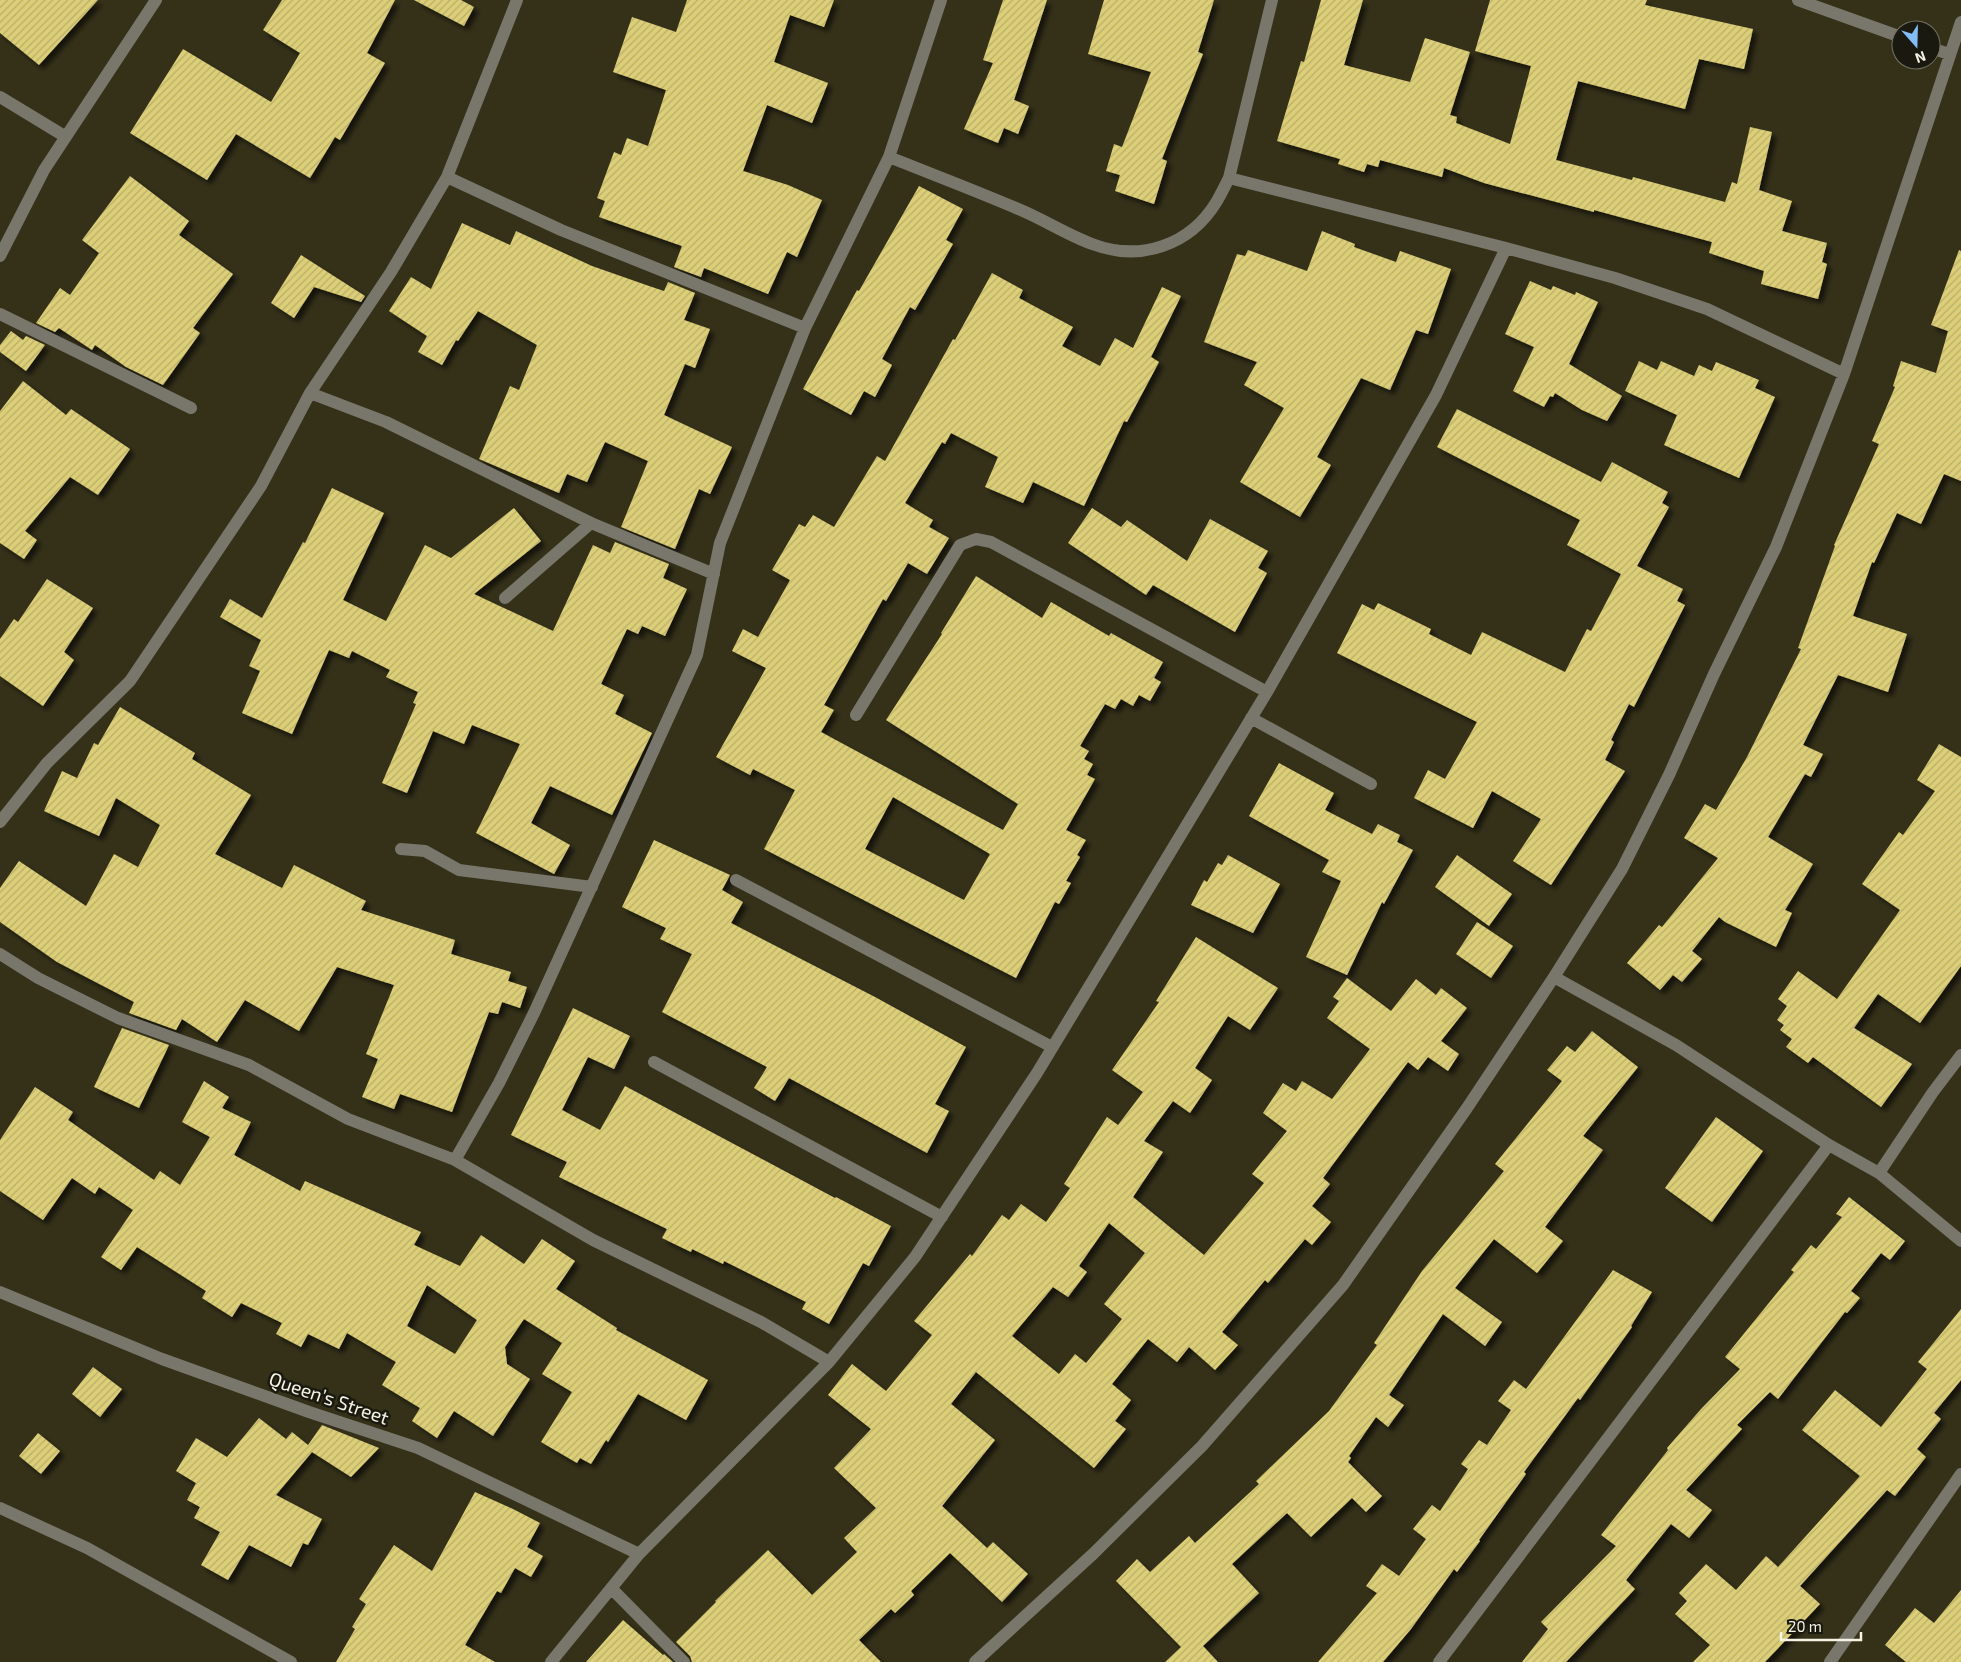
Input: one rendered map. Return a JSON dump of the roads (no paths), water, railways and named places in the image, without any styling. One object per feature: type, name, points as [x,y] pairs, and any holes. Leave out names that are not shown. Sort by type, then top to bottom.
[{"type":"street","points":[[0,256],[44,170],[156,0]]},
{"type":"street","points":[[0,822],[47,763],[130,681],[261,486],[310,393],[391,272],[447,178],[517,0]]},
{"type":"street","points":[[455,1160],[499,1084],[530,1022],[696,656],[720,543],[805,328],[890,158],[941,0]]},
{"type":"street","points":[[890,158],[1024,211],[1092,244],[1119,251],[1140,252],[1163,247],[1194,227],[1216,203],[1229,178],[1272,0]]},
{"type":"street","points":[[1798,0],[1891,33]]},
{"type":"street","points":[[976,1662],[1093,1554],[1202,1446],[1343,1285],[1467,1108],[1554,977],[1622,869],[1669,775],[1714,674],[1776,547],[1844,374],[1961,22]]},
{"type":"street","points":[[1941,51],[1949,54]]},
{"type":"street","points":[[0,97],[66,137]]},
{"type":"street","points":[[447,178],[561,230],[805,328]]},
{"type":"street","points":[[1229,178],[1506,248],[1615,278],[1707,309],[1844,374]]},
{"type":"street","points":[[551,1662],[640,1554],[829,1362],[915,1257],[1052,1047],[1267,692],[1436,395],[1506,248]]},
{"type":"street","points":[[0,314],[191,408]]},
{"type":"street","points":[[310,393],[386,422],[591,523],[714,574]]},
{"type":"street","points":[[505,598],[591,523]]},
{"type":"street","points":[[856,715],[960,545],[976,539],[999,546],[1267,692]]},
{"type":"street","points":[[1251,718],[1371,784]]},
{"type":"street","points":[[401,849],[425,852],[459,870],[592,888]]},
{"type":"street","points":[[736,880],[1052,1047]]},
{"type":"street","points":[[0,954],[38,978],[118,1018],[248,1065],[348,1119],[455,1160],[593,1240],[761,1322],[829,1362]]},
{"type":"street","points":[[1554,977],[1676,1044],[1829,1145],[1879,1174],[1961,1240]]},
{"type":"street","points":[[1879,1174],[1933,1092],[1961,1055]]},
{"type":"street","points":[[654,1062],[942,1217]]},
{"type":"street","points":[[1439,1662],[1829,1145]]},
{"type":"street","name":"Queen’s Street","points":[[0,1292],[162,1359],[418,1448],[640,1554]]},
{"type":"street","points":[[1830,1662],[1961,1474]]},
{"type":"street","points":[[0,1508],[87,1548],[291,1662]]},
{"type":"street","points":[[611,1588],[684,1662]]}]
